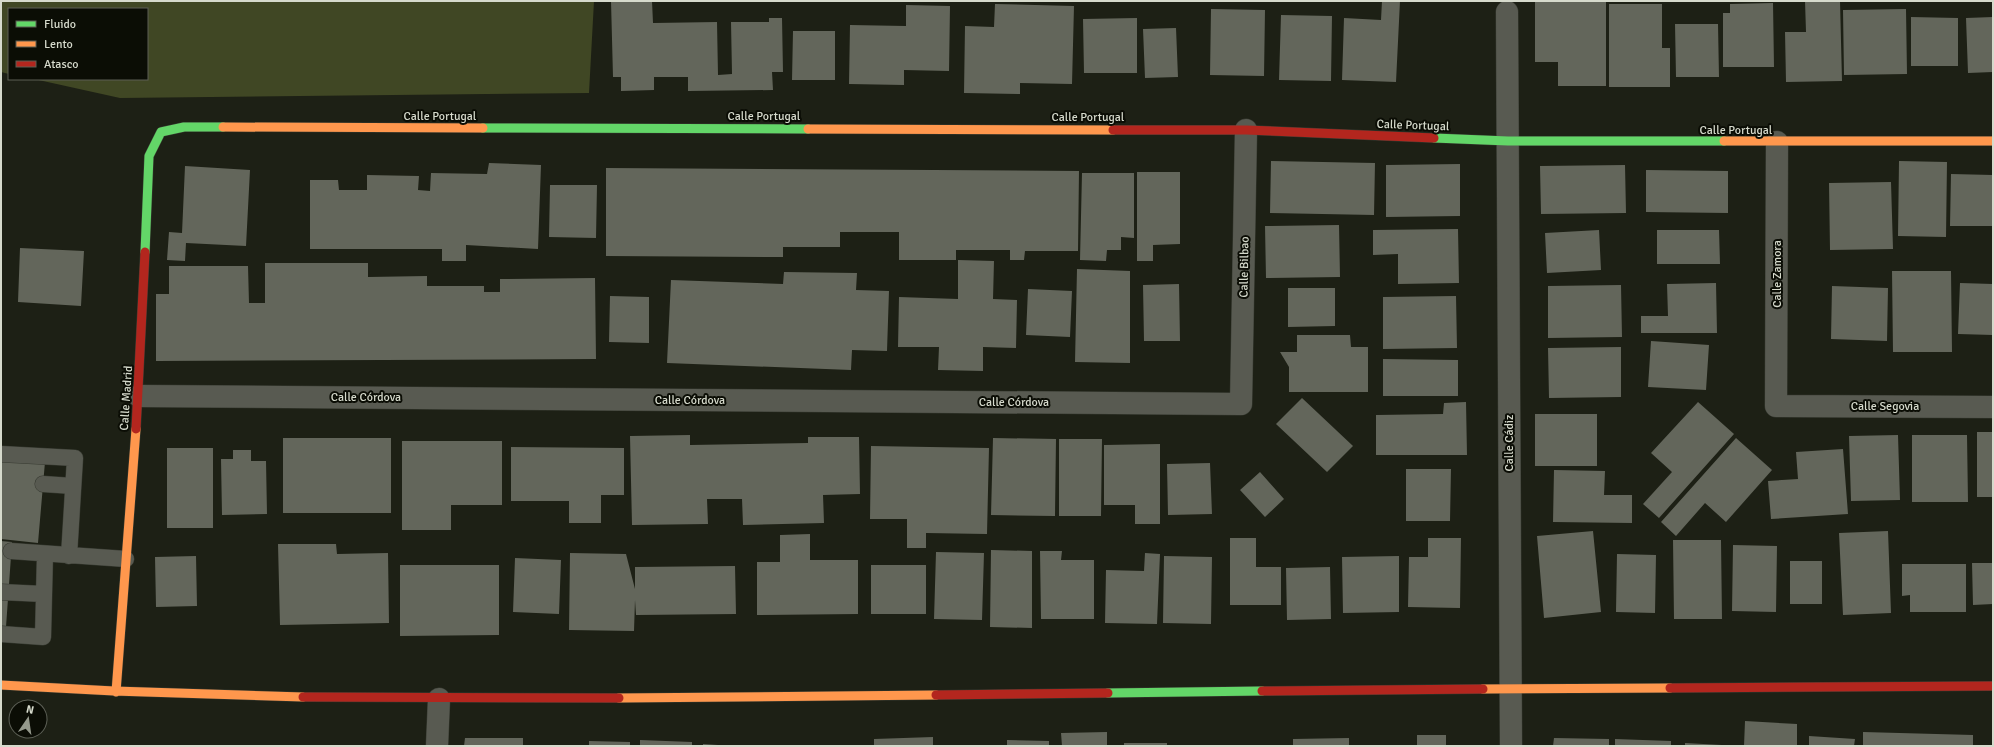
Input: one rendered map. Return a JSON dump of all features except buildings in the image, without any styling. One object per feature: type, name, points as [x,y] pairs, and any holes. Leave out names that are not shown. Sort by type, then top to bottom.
[{"type":"street","name":"Calle Cádiz","points":[[1506,12],[1511,746]]},
{"type":"street","name":"Calle Portugal","points":[[184,127],[1246,130],[1508,141],[1993,141]]},
{"type":"street","name":"Calle Madrid","points":[[116,692],[139,396],[149,156],[161,132],[184,127]]},
{"type":"street","name":"Calle Bilbao","points":[[1241,404],[1246,130]]},
{"type":"street","name":"Calle Zamora","points":[[1776,406],[1777,142]]},
{"type":"street","name":"Calle Córdova","points":[[139,396],[1241,404]]},
{"type":"street","name":"Calle Segovia","points":[[1776,406],[1993,407]]},
{"type":"street","points":[[1,685],[116,692],[439,699],[1993,686]]},
{"type":"street","points":[[437,746],[439,699]]},
{"type":"lane","points":[[1,454],[74,458],[69,556]]},
{"type":"lane","points":[[43,484],[73,486]]},
{"type":"lane","points":[[11,551],[126,559]]},
{"type":"lane","points":[[1,634],[43,637],[46,554]]},
{"type":"lane","points":[[1,592],[44,594]]},
{"type":"green space","points":[[1,1],[594,1],[589,93],[120,98],[39,80],[148,80],[148,8],[8,8],[8,74],[1,72]]},
{"type":"traffic: fast","points":[[145,252],[149,156],[161,132],[184,127],[223,127]]},
{"type":"traffic: fast","points":[[483,128],[808,129]]},
{"type":"traffic: fast","points":[[1434,138],[1508,141],[1724,141]]},
{"type":"traffic: fast","points":[[1108,693],[1262,691]]},
{"type":"traffic: slow","points":[[223,127],[483,128]]},
{"type":"traffic: slow","points":[[808,129],[1113,130]]},
{"type":"traffic: slow","points":[[1724,141],[1993,141]]},
{"type":"traffic: slow","points":[[116,692],[136,429]]},
{"type":"traffic: slow","points":[[1,685],[114,691],[303,697]]},
{"type":"traffic: slow","points":[[1483,689],[1670,688]]},
{"type":"traffic: slow","points":[[619,698],[936,695]]},
{"type":"traffic: jam","points":[[1113,130],[1246,130],[1434,138]]},
{"type":"traffic: jam","points":[[136,429],[145,252]]},
{"type":"traffic: jam","points":[[1670,688],[1993,686]]},
{"type":"traffic: jam","points":[[1262,691],[1483,689]]},
{"type":"traffic: jam","points":[[936,695],[1108,693]]},
{"type":"traffic: jam","points":[[303,697],[619,698]]}]
